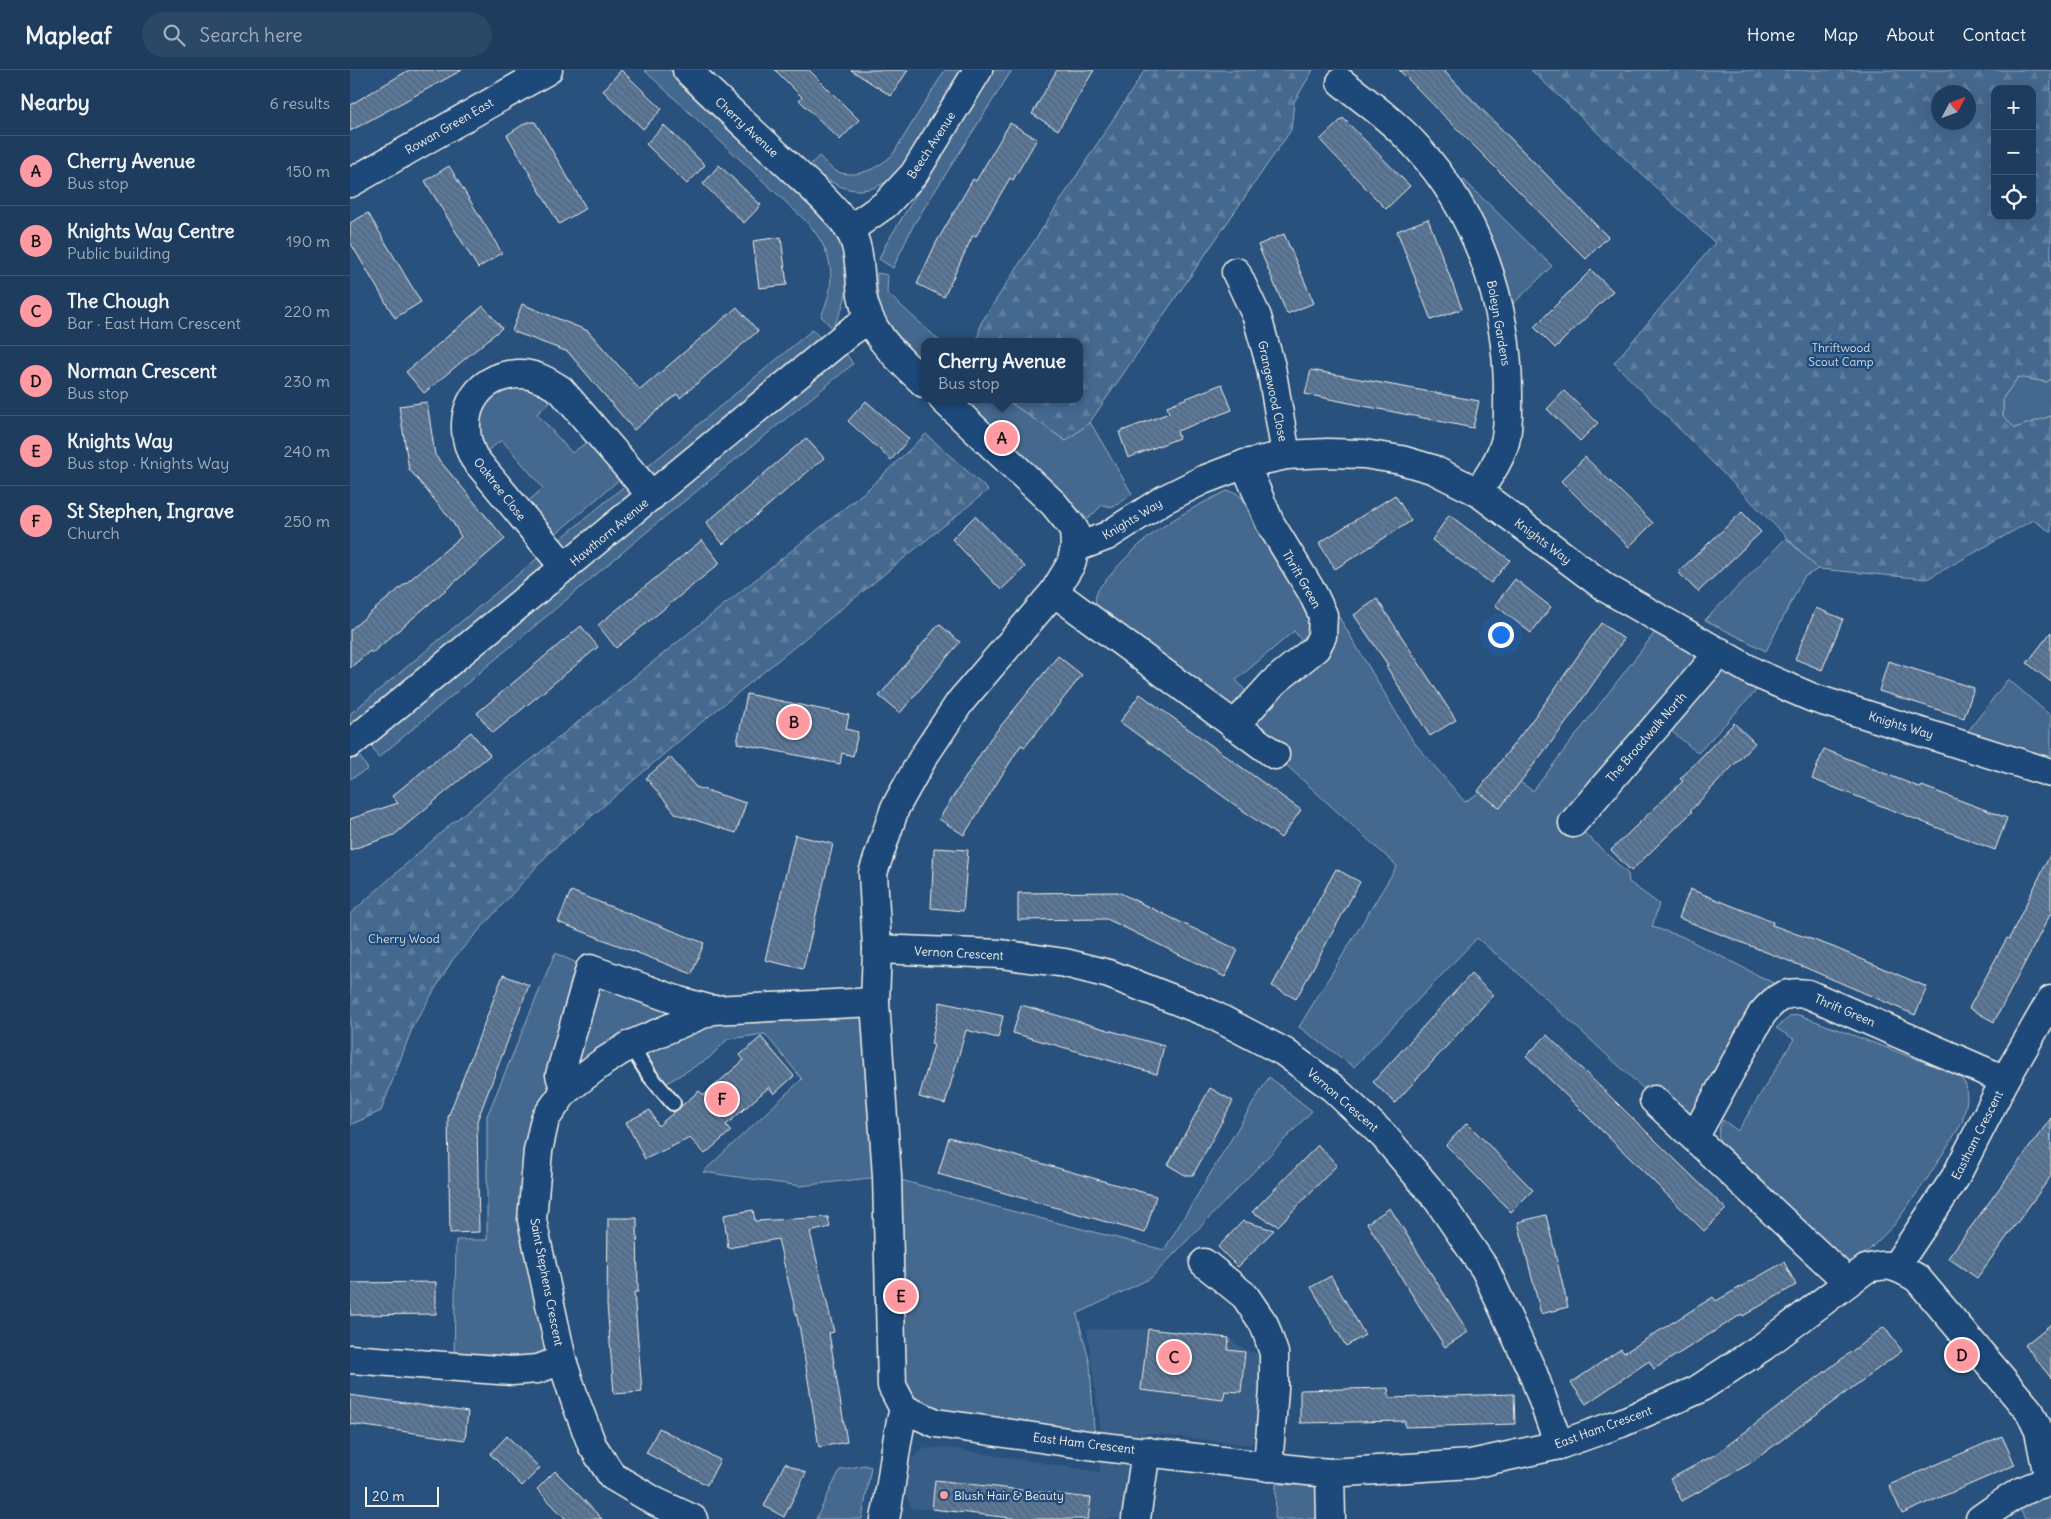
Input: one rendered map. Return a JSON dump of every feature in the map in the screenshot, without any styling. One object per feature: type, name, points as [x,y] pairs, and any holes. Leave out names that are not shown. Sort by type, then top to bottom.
[{"type":"street","name":"Rowan Green East","points":[[350,183],[548,70]]},
{"type":"street","name":"Cherry Avenue","points":[[686,70],[815,191],[849,230],[856,244],[863,296],[869,319],[878,336],[893,354],[921,380]]},
{"type":"street","name":"Beech Avenue","points":[[849,230],[886,204],[914,174],[978,70]]},
{"type":"street","name":"Boleyn Gardens","points":[[1346,76],[1379,112],[1416,146],[1427,160],[1463,211],[1487,264],[1494,288],[1505,344],[1508,421],[1504,443],[1494,467],[1478,492]]},
{"type":"street","name":"Grangewood Close","points":[[1236,272],[1259,325],[1271,367],[1286,455]]},
{"type":"street","name":"Hawthorn Avenue","points":[[350,744],[851,331],[869,319]]},
{"type":"street","name":"Oaktree Close","points":[[565,568],[474,458],[466,444],[467,410],[479,391],[505,376],[520,374],[548,382],[561,390],[652,496]]},
{"type":"street","points":[[885,1519],[896,1458],[897,1434],[904,1408],[892,1386],[887,1176],[876,1002],[877,949],[874,873],[895,808],[924,756],[960,702],[1054,592],[1071,564],[1075,548],[1074,528],[1054,504],[947,403]]},
{"type":"street","name":"Knights Way","points":[[1075,548],[1108,536],[1163,500],[1203,480],[1245,464],[1286,455],[1327,452],[1364,454],[1401,460],[1432,469],[1478,492],[1606,588],[1755,673],[1813,698],[2051,773]]},
{"type":"street","name":"Thrift Green","points":[[1234,726],[1274,682],[1316,648],[1322,636],[1323,615],[1312,592],[1270,523],[1245,464]]},
{"type":"street","points":[[1054,592],[1275,755]]},
{"type":"street","name":"The Broadwalk North","points":[[1573,822],[1720,652]]},
{"type":"street","name":"Vernon Crescent","points":[[877,949],[1001,954],[1065,963],[1109,974],[1211,1014],[1284,1052],[1333,1088],[1384,1136],[1438,1200],[1485,1269],[1533,1373],[1559,1445]]},
{"type":"street","name":"Saint Stephens Crescent","points":[[565,1092],[560,1075],[590,970],[679,1001],[712,1010],[876,1002]]},
{"type":"street","name":"Thrift Green","points":[[1694,1136],[1762,1014],[1778,998],[1791,992],[1808,994],[2005,1080]]},
{"type":"street","name":"Eastham Crescent","points":[[1896,1266],[1955,1178],[2005,1080],[2044,1032],[2051,1000]]},
{"type":"street","name":"Saint Stephens Crescent","points":[[693,1519],[656,1502],[612,1476],[592,1445],[562,1360],[532,1220],[538,1151],[546,1119],[565,1092],[603,1062],[630,1045],[712,1010]]},
{"type":"street","points":[[1654,1100],[1848,1282]]},
{"type":"street","points":[[1204,1262],[1244,1296],[1264,1324],[1274,1353],[1274,1389],[1268,1467]]},
{"type":"street","name":"East Ham Crescent","points":[[904,1408],[936,1423],[1268,1467],[1330,1473],[1471,1464],[1559,1445],[1621,1423],[1697,1390],[1764,1346],[1866,1269],[1884,1264],[1896,1266]]},
{"type":"street","points":[[1896,1266],[1917,1278],[2030,1412],[2039,1431],[2050,1482],[2032,1486],[2013,1496],[1980,1519]]},
{"type":"street","name":"Saint Stephens Crescent","points":[[350,1359],[512,1372],[538,1369],[562,1360]]},
{"type":"street","points":[[1136,1519],[1146,1451]]},
{"type":"street","points":[[1330,1473],[1331,1519]]},
{"type":"lane","points":[[630,1045],[650,1076],[673,1103]]},
{"type":"shaded area","points":[[1087,1329],[1148,1329],[1229,1338],[1246,1350],[1264,1356],[1264,1436],[1250,1445],[1145,1433],[1127,1484],[1130,1504],[1124,1519],[1020,1519],[932,1509],[912,1509],[903,1490],[906,1464],[922,1449],[942,1447],[1100,1472],[1100,1425]]},
{"type":"green space","points":[[644,70],[670,70],[735,129],[828,222],[841,244],[845,255],[848,276],[842,308],[832,328],[821,316],[830,290],[831,278],[827,255],[816,233],[807,222]]},
{"type":"green space","points":[[945,70],[965,70],[904,169],[891,179],[879,186],[856,190],[833,183],[809,166],[819,156],[830,167],[841,173],[858,173],[881,164],[893,154]]},
{"type":"green space","points":[[993,70],[1012,70],[914,224],[893,268],[879,259],[886,244]]},
{"type":"green space","points":[[1145,70],[1313,70],[1294,102],[1291,130],[1090,422],[1066,441],[1011,403],[1083,403],[1083,338],[978,338],[981,323]]},
{"type":"green space","name":"Thriftwood Scout Camp","points":[[1531,70],[2051,70],[2051,379],[2047,382],[2018,377],[2003,398],[2003,416],[2015,428],[2051,416],[2051,532],[2033,520],[1927,579],[1818,569],[1614,363],[1715,243]]},
{"type":"green space","points":[[1464,180],[1552,266],[1512,305],[1509,288],[1493,241],[1459,184]]},
{"type":"green space","points":[[877,273],[888,275],[887,293],[937,338],[921,338],[921,364],[903,346],[888,326],[883,315],[877,290]]},
{"type":"green space","points":[[812,330],[822,339],[350,731],[350,714]]},
{"type":"green space","points":[[845,352],[853,364],[655,525],[378,758],[371,744]]},
{"type":"green space","points":[[2018,377],[2047,382],[2051,379],[2051,416],[2015,428],[2003,416],[2003,398]]},
{"type":"green space","points":[[529,386],[552,400],[537,414],[572,453],[591,439],[620,479],[552,537],[522,507],[543,488],[502,440],[484,453],[479,436],[480,411],[490,397],[505,389]]},
{"type":"green space","points":[[963,403],[1011,403],[1066,441],[1090,422],[1132,494],[1114,507],[1102,505],[1088,519]]},
{"type":"green space","name":"Cherry Wood","points":[[926,434],[988,490],[692,730],[550,852],[453,959],[413,1026],[381,1111],[350,1125],[350,914],[451,824],[867,490]]},
{"type":"green space","points":[[1227,491],[1236,493],[1251,505],[1314,610],[1306,646],[1294,631],[1236,680],[1249,695],[1232,707],[1098,611],[1095,599],[1098,590],[1105,581],[1152,534],[1180,516]]},
{"type":"green space","points":[[1786,538],[1818,569],[1804,577],[1766,651],[1705,620]]},
{"type":"green space","points":[[1339,617],[1413,741],[1465,802],[1480,792],[1520,782],[1533,791],[1663,622],[1755,673],[1756,691],[1698,753],[1660,722],[1573,822],[1628,874],[1629,882],[1659,904],[1652,927],[1681,936],[1791,992],[1695,1136],[1518,973],[1477,938],[1354,1067],[1299,1027],[1397,866],[1275,755],[1258,735],[1257,713],[1331,621]]},
{"type":"green space","points":[[2008,679],[2051,716],[2051,773],[1959,743]]},
{"type":"green space","points":[[358,754],[368,769],[350,779],[350,760]]},
{"type":"green space","points":[[555,953],[590,969],[712,1010],[875,1002],[887,1176],[800,1186],[703,1172],[802,1079],[765,1034],[728,1039],[709,1058],[660,1087],[630,1045],[603,1062],[538,1151],[562,1360],[454,1363],[456,1240],[487,1240],[487,1116]]},
{"type":"green space","points":[[1799,1015],[1959,1075],[1966,1085],[1967,1100],[1962,1123],[1927,1179],[1894,1225],[1854,1262],[1845,1261],[1729,1155],[1722,1146],[1718,1135],[1723,1120],[1738,1131],[1794,1039],[1776,1028],[1791,1016]]},
{"type":"green space","points":[[1269,1077],[1312,1111],[1151,1278],[1077,1314],[1090,1364],[1095,1446],[904,1409],[887,1176],[1004,1209],[1164,1250]]},
{"type":"green space","points":[[864,1465],[871,1467],[862,1519],[816,1519],[840,1470]]},
{"type":"green space","points":[[2051,1482],[2051,1519],[2025,1519],[2013,1496]]},
{"type":"green space","points":[[1276,1484],[1330,1486],[1331,1519],[1275,1519]]},
{"type":"building","points":[[409,70],[462,70],[350,131],[350,105]]},
{"type":"building","points":[[621,70],[662,109],[643,129],[603,91]]},
{"type":"building","points":[[775,70],[809,70],[859,120],[840,140],[799,100],[802,97]]},
{"type":"building","points":[[851,70],[908,70],[891,96]]},
{"type":"building","points":[[1057,70],[1094,70],[1058,130],[1032,114]]},
{"type":"building","points":[[1399,70],[1443,70],[1608,237],[1586,259]]},
{"type":"building","points":[[1343,118],[1410,186],[1386,209],[1320,140]]},
{"type":"building","points":[[527,122],[535,122],[586,208],[559,224],[507,135]]},
{"type":"building","points":[[1010,123],[1037,139],[1013,180],[1010,178],[976,236],[973,235],[944,297],[917,284],[936,243],[973,179],[976,181]]},
{"type":"building","points":[[664,125],[705,165],[687,184],[646,144]]},
{"type":"building","points":[[719,165],[761,205],[744,223],[703,184]]},
{"type":"building","points":[[449,166],[502,253],[478,268],[425,181]]},
{"type":"building","points":[[368,213],[421,302],[395,318],[350,242],[350,223]]},
{"type":"building","points":[[1428,219],[1462,309],[1431,320],[1397,231]]},
{"type":"building","points":[[1284,234],[1314,303],[1287,314],[1258,245]]},
{"type":"building","points":[[781,237],[787,285],[759,288],[753,241]]},
{"type":"building","points":[[1591,270],[1613,291],[1555,348],[1534,327]]},
{"type":"building","points":[[522,304],[588,331],[640,390],[737,307],[758,331],[680,398],[677,394],[634,430],[568,352],[512,331]]},
{"type":"building","points":[[483,306],[502,328],[424,393],[406,372]]},
{"type":"building","points":[[1311,370],[1479,401],[1473,428],[1305,394]]},
{"type":"building","points":[[1222,384],[1232,410],[1177,431],[1179,438],[1128,458],[1119,432],[1169,413],[1167,406]]},
{"type":"building","points":[[1564,391],[1598,423],[1580,441],[1547,409]]},
{"type":"building","points":[[866,401],[909,439],[891,460],[848,421]]},
{"type":"building","points":[[427,402],[435,455],[505,539],[372,653],[370,651],[350,668],[350,630],[461,537],[452,521],[409,469],[399,406]]},
{"type":"building","points":[[806,438],[824,458],[723,544],[706,523]]},
{"type":"building","points":[[1585,457],[1653,523],[1629,547],[1561,481]]},
{"type":"building","points":[[1395,495],[1411,521],[1335,569],[1319,543]]},
{"type":"building","points":[[1742,512],[1761,532],[1698,592],[1678,572]]},
{"type":"building","points":[[1449,515],[1510,560],[1491,583],[1432,540]]},
{"type":"building","points":[[975,516],[1025,567],[1001,590],[952,539]]},
{"type":"building","points":[[702,540],[720,563],[616,648],[598,625]]},
{"type":"building","points":[[1515,579],[1551,607],[1531,633],[1495,605]]},
{"type":"building","points":[[1377,599],[1456,720],[1430,736],[1386,666],[1388,665],[1354,615]]},
{"type":"building","points":[[1816,608],[1843,619],[1822,670],[1795,659]]},
{"type":"building","points":[[1601,623],[1624,639],[1563,727],[1500,808],[1478,791],[1542,707]]},
{"type":"building","points":[[939,624],[960,642],[900,713],[879,696]]},
{"type":"building","points":[[581,626],[598,647],[493,733],[477,713]]},
{"type":"building","points":[[2051,632],[2051,682],[2027,663]]},
{"type":"building","points":[[1058,656],[1082,675],[1025,747],[1021,745],[964,835],[939,819],[990,739]]},
{"type":"building","points":[[1888,661],[1974,688],[1964,718],[1879,691]]},
{"type":"building","points":[[747,694],[849,715],[846,729],[858,732],[853,756],[842,753],[840,764],[737,743]]},
{"type":"building","points":[[1140,694],[1301,810],[1281,838],[1120,722]]},
{"type":"building","points":[[1734,723],[1755,743],[1690,811],[1692,812],[1631,871],[1611,850],[1683,781],[1680,779]]},
{"type":"building","points":[[471,732],[490,755],[394,835],[350,850],[350,819],[398,803],[392,796]]},
{"type":"building","points":[[1824,749],[1921,788],[1922,786],[2007,818],[1995,850],[1812,779]]},
{"type":"building","points":[[670,757],[696,787],[746,803],[736,833],[676,814],[646,778]]},
{"type":"building","points":[[795,835],[833,844],[803,969],[765,960]]},
{"type":"building","points":[[934,848],[968,850],[963,911],[931,908]]},
{"type":"building","points":[[2051,853],[2051,913],[1994,1022],[1969,1008],[2007,938],[2009,939]]},
{"type":"building","points":[[1336,869],[1360,882],[1296,999],[1272,986]]},
{"type":"building","points":[[1690,889],[1773,922],[1772,925],[1833,947],[1927,987],[1915,1015],[1804,967],[1679,918]]},
{"type":"building","points":[[571,891],[704,943],[692,974],[558,922]]},
{"type":"building","points":[[1118,892],[1238,950],[1225,977],[1107,919],[1018,920],[1018,893]]},
{"type":"building","points":[[1471,974],[1493,995],[1395,1103],[1373,1082]]},
{"type":"building","points":[[503,975],[529,985],[477,1121],[479,1232],[450,1233],[448,1117]]},
{"type":"building","points":[[940,1002],[1003,1016],[998,1038],[966,1030],[945,1104],[919,1097],[934,1045],[931,1044]]},
{"type":"building","points":[[1021,1005],[1164,1046],[1157,1074],[1013,1033]]},
{"type":"building","points":[[1547,1035],[1726,1209],[1704,1231],[1526,1056]]},
{"type":"building","points":[[761,1037],[794,1076],[774,1094],[769,1087],[726,1125],[731,1131],[705,1154],[690,1138],[645,1159],[626,1122],[650,1110],[658,1126],[699,1091],[704,1095],[744,1060],[740,1055]]},
{"type":"building","points":[[1210,1088],[1233,1101],[1193,1175],[1185,1175],[1168,1165]]},
{"type":"building","points":[[2051,1118],[2051,1176],[1977,1278],[1948,1258]]},
{"type":"building","points":[[1467,1123],[1533,1190],[1511,1212],[1446,1145]]},
{"type":"building","points":[[949,1137],[1156,1196],[1145,1233],[938,1174]]},
{"type":"building","points":[[1318,1145],[1337,1165],[1288,1216],[1278,1226],[1252,1212]]},
{"type":"building","points":[[1390,1208],[1468,1332],[1445,1347],[1367,1223]]},
{"type":"building","points":[[753,1210],[755,1221],[828,1217],[830,1227],[810,1232],[834,1332],[829,1333],[847,1442],[819,1447],[800,1330],[778,1239],[728,1248],[724,1215]]},
{"type":"building","points":[[1546,1215],[1568,1307],[1541,1314],[1518,1222]]},
{"type":"building","points":[[608,1218],[637,1218],[638,1292],[634,1292],[642,1392],[614,1394],[607,1304]]},
{"type":"building","points":[[1243,1221],[1274,1230],[1238,1267],[1218,1247]]},
{"type":"building","points":[[1784,1262],[1796,1285],[1743,1316],[1742,1314],[1654,1369],[1649,1361],[1586,1404],[1571,1383],[1621,1349],[1624,1353],[1713,1297],[1716,1301]]},
{"type":"building","points":[[1331,1276],[1365,1335],[1346,1346],[1311,1287]]},
{"type":"building","points":[[436,1282],[436,1314],[350,1315],[350,1283]]},
{"type":"building","points":[[2051,1324],[2051,1378],[2025,1345]]},
{"type":"building","points":[[1884,1327],[1902,1351],[1749,1464],[1682,1501],[1670,1479],[1716,1454]]},
{"type":"building","points":[[1148,1329],[1229,1338],[1228,1350],[1245,1352],[1241,1392],[1225,1391],[1223,1400],[1141,1390]]},
{"type":"building","points":[[1388,1388],[1389,1398],[1514,1394],[1515,1424],[1405,1427],[1405,1421],[1300,1423],[1300,1390]]},
{"type":"building","points":[[350,1395],[468,1412],[465,1440],[350,1424]]},
{"type":"building","points":[[659,1428],[720,1460],[707,1485],[646,1453]]},
{"type":"building","points":[[507,1436],[540,1468],[522,1486],[490,1454]]},
{"type":"building","points":[[2002,1436],[2015,1465],[1902,1514],[1889,1485]]},
{"type":"building","points":[[785,1463],[806,1473],[784,1517],[764,1506]]},
{"type":"building","points":[[555,1471],[602,1519],[566,1519],[537,1489]]},
{"type":"building","points":[[935,1480],[1091,1498],[1088,1519],[1020,1519],[932,1509]]},
{"type":"place","name":"Cherry Avenue","points":[[1002,438]]},
{"type":"place","name":"Knights Way Centre","points":[[794,722]]},
{"type":"place","name":"St Stephen, Ingrave","points":[[722,1099]]},
{"type":"place","name":"Knights Way","points":[[901,1296]]},
{"type":"place","name":"Norman Crescent","points":[[1962,1355]]},
{"type":"place","name":"The Chough","points":[[1174,1357]]},
{"type":"place","name":"Blush Hair & Beauty","points":[[944,1495]]}]
